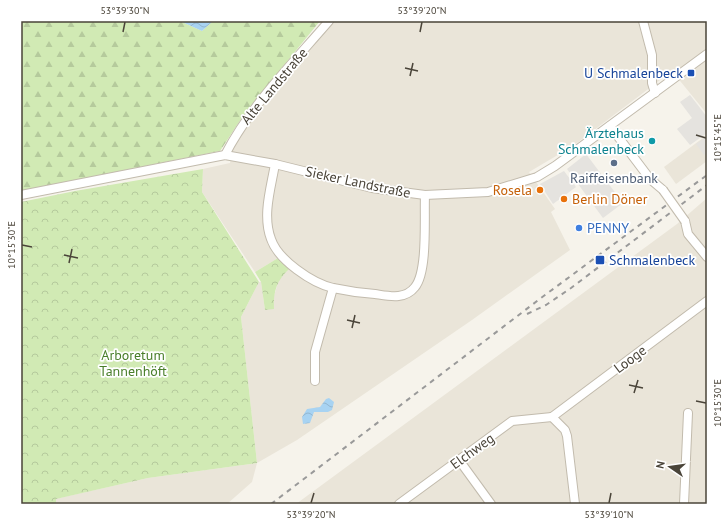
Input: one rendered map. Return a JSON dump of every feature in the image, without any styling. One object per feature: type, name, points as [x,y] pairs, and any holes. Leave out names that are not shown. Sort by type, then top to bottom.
[{"type":"street","name":"Alte Landstraße","points":[[225,155],[240,127],[263,97],[329,21]]},
{"type":"street","points":[[643,21],[652,55],[652,83],[655,93]]},
{"type":"street","name":"Sieker Landstraße","points":[[21,196],[225,155],[275,164],[372,188],[425,195],[488,192],[515,185],[537,177],[555,166],[707,54]]},
{"type":"street","points":[[610,126],[650,179],[663,190],[685,221],[688,234],[707,257]]},
{"type":"street","points":[[275,164],[267,216],[271,239],[284,259],[307,275],[333,288],[396,297],[407,294],[415,288],[420,279],[423,266],[425,195]]},
{"type":"street","points":[[315,381],[315,352],[333,288]]},
{"type":"street","name":"Looge","points":[[552,417],[707,301]]},
{"type":"street","points":[[684,504],[688,413]]},
{"type":"street","points":[[552,417],[565,430],[567,436],[575,504]]},
{"type":"street","name":"Elchweg","points":[[399,504],[512,421],[552,417]]},
{"type":"street","points":[[459,460],[491,504]]},
{"type":"shaded area","points":[[334,21],[707,21],[707,114],[672,71],[573,146],[529,172],[555,209],[551,212],[570,250],[472,320],[297,440],[257,463],[241,317],[259,282],[261,282],[265,310],[273,299],[284,264],[278,258],[255,272],[202,192],[203,169],[230,163],[232,150],[238,135],[263,103]]},
{"type":"shaded area","name":"Ärztehaus Schmalenbeck","points":[[690,95],[707,117],[707,133],[690,145],[677,129],[692,118],[680,102]]},
{"type":"shaded area","points":[[707,135],[707,161],[676,184],[664,167]]},
{"type":"shaded area","points":[[707,136],[707,153],[704,155],[696,144]]},
{"type":"shaded area","points":[[586,154],[623,203],[603,218],[567,169]]},
{"type":"shaded area","points":[[564,171],[576,187],[553,204],[540,184]]},
{"type":"shaded area","points":[[707,198],[707,504],[296,504],[677,224]]},
{"type":"shaded area","points":[[257,463],[252,482],[227,504],[56,504],[55,499],[148,478]]},
{"type":"green space","points":[[21,21],[180,21],[202,31],[213,21],[320,21],[245,113],[220,151],[21,191]]},
{"type":"green space","name":"Arboretum Tannenhöft","points":[[203,169],[202,192],[259,282],[241,317],[257,463],[148,478],[56,499],[56,504],[21,504],[21,202]]},
{"type":"green space","points":[[278,258],[290,268],[282,277],[275,291],[274,309],[265,310],[261,282],[255,272]]},
{"type":"water","points":[[180,21],[213,21],[202,31]]},
{"type":"water","points":[[329,398],[334,402],[332,410],[328,412],[314,412],[310,423],[303,424],[302,417],[307,409],[320,407],[326,399]]},
{"type":"railway","points":[[271,504],[541,298],[707,175]]},
{"type":"railway","points":[[527,314],[546,305],[571,288],[707,185]]},
{"type":"place","name":"U Schmalenbeck","points":[[691,73]]},
{"type":"place","name":"Ärztehaus Schmalenbeck","points":[[652,141]]},
{"type":"place","name":"Raiffeisenbank","points":[[614,163]]},
{"type":"place","name":"Rosela","points":[[540,190]]},
{"type":"place","name":"Berlin Döner","points":[[564,199]]},
{"type":"place","name":"PENNY","points":[[579,228]]},
{"type":"place","name":"Schmalenbeck","points":[[600,260]]}]
